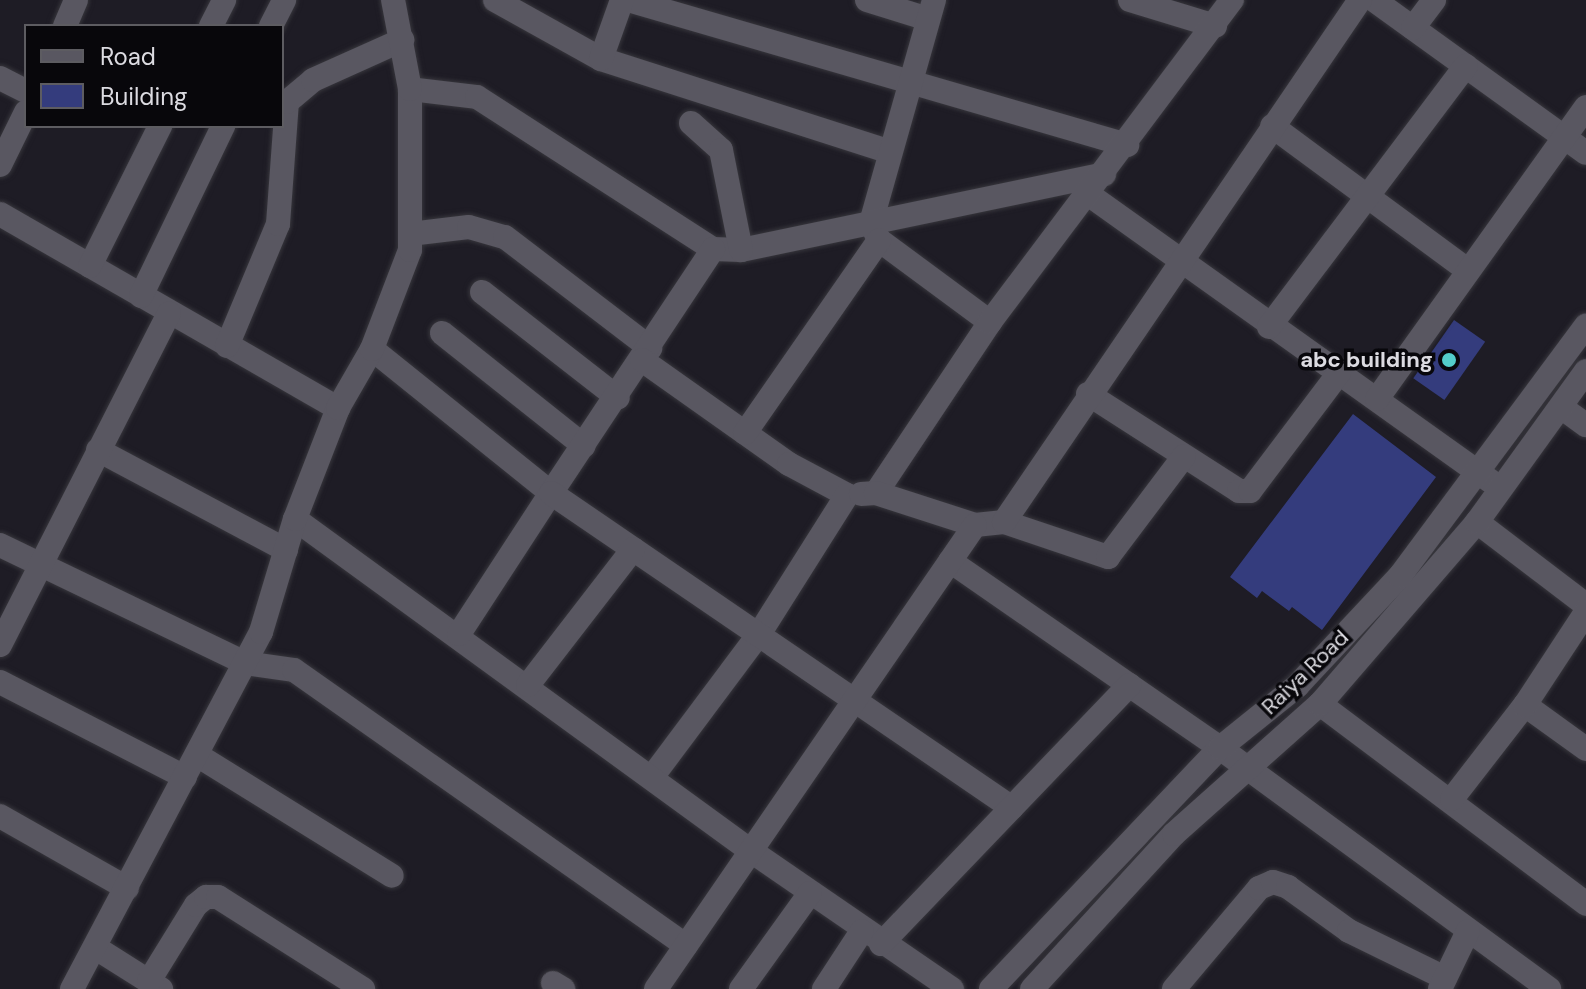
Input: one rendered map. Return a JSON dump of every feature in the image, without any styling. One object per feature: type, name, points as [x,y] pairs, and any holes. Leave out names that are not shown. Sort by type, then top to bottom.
[{"type":"street","points":[[66,24],[76,0]]},
{"type":"street","points":[[212,24],[224,0]]},
{"type":"street","points":[[272,24],[284,0]]},
{"type":"street","points":[[72,989],[261,632],[295,519],[338,408],[372,349],[410,250],[410,89],[393,0]]},
{"type":"street","points":[[495,0],[601,59],[887,151]]},
{"type":"street","points":[[601,59],[625,0],[1127,145]]},
{"type":"street","points":[[745,433],[875,232],[887,151],[931,10],[867,0]]},
{"type":"street","points":[[1130,0],[1215,26]]},
{"type":"street","points":[[876,493],[990,322],[1127,145],[1232,0]]},
{"type":"street","points":[[1004,522],[1180,259],[1360,0]]},
{"type":"street","points":[[1374,0],[1586,153]]},
{"type":"street","points":[[1413,28],[1434,0]]},
{"type":"street","points":[[227,346],[278,224],[287,102],[313,80],[402,40]]},
{"type":"street","points":[[1269,327],[1466,66]]},
{"type":"street","points":[[0,78],[24,90]]},
{"type":"street","points":[[410,89],[477,97],[713,249],[741,250],[875,232],[1104,174]]},
{"type":"street","points":[[1377,399],[1466,269],[1586,107]]},
{"type":"street","points":[[0,165],[24,116]]},
{"type":"street","points":[[691,123],[721,150],[741,250]]},
{"type":"street","points":[[1272,126],[1466,269]]},
{"type":"street","points":[[90,266],[159,128]]},
{"type":"street","points":[[141,296],[222,128]]},
{"type":"street","points":[[1088,194],[1269,327],[1377,399],[1501,490]]},
{"type":"street","points":[[0,214],[169,314],[338,408]]},
{"type":"street","points":[[410,234],[469,227],[505,237],[745,433],[847,495],[876,493],[975,525],[1004,522],[1108,557],[1184,456]]},
{"type":"street","points":[[875,232],[990,322]]},
{"type":"street","points":[[459,634],[551,493],[618,398],[713,249]]},
{"type":"street","points":[[482,292],[618,398]]},
{"type":"street","points":[[0,645],[169,314]]},
{"type":"street","name":"Raiya Road","points":[[991,989],[1220,748],[1297,686],[1400,576],[1586,326]]},
{"type":"street","points":[[442,333],[584,446]]},
{"type":"street","points":[[372,349],[551,493],[1012,808]]},
{"type":"street","name":"Raiya Road","points":[[1042,986],[1174,834],[1245,766],[1320,704],[1477,522],[1586,371]]},
{"type":"street","points":[[1088,394],[1239,491],[1250,491],[1339,373]]},
{"type":"street","points":[[1561,407],[1586,425]]},
{"type":"street","points":[[98,450],[286,550]]},
{"type":"street","points":[[652,777],[759,634],[847,495]]},
{"type":"street","points":[[295,519],[459,634],[751,851],[872,937],[952,989]]},
{"type":"street","points":[[1477,522],[1586,605]]},
{"type":"street","points":[[656,989],[852,697],[975,525]]},
{"type":"street","points":[[0,545],[245,663],[294,670],[686,945]]},
{"type":"street","points":[[528,685],[633,549]]},
{"type":"street","points":[[950,561],[1220,748],[1549,989]]},
{"type":"street","points":[[1452,799],[1525,705],[1586,612]]},
{"type":"street","points":[[0,682],[185,777]]},
{"type":"street","points":[[824,989],[872,937],[1012,808],[1129,685]]},
{"type":"street","points":[[1320,704],[1452,799],[1586,904]]},
{"type":"street","points":[[1525,705],[1586,749]]},
{"type":"street","points":[[197,755],[392,876]]},
{"type":"street","points":[[3,825],[127,888]]},
{"type":"street","points":[[1174,989],[1259,888],[1273,882],[1288,887],[1349,931],[1443,983],[1468,931]]},
{"type":"street","points":[[741,989],[810,893]]},
{"type":"street","points":[[96,948],[155,985],[196,905],[206,897],[218,897],[363,989]]},
{"type":"building","name":"abc building","points":[[1454,320],[1485,342],[1444,400],[1413,378]]},
{"type":"building","points":[[1353,414],[1436,477],[1322,630],[1292,607],[1289,611],[1262,591],[1257,598],[1230,577]]},
{"type":"place","name":"abc building","points":[[1449,360]]}]
